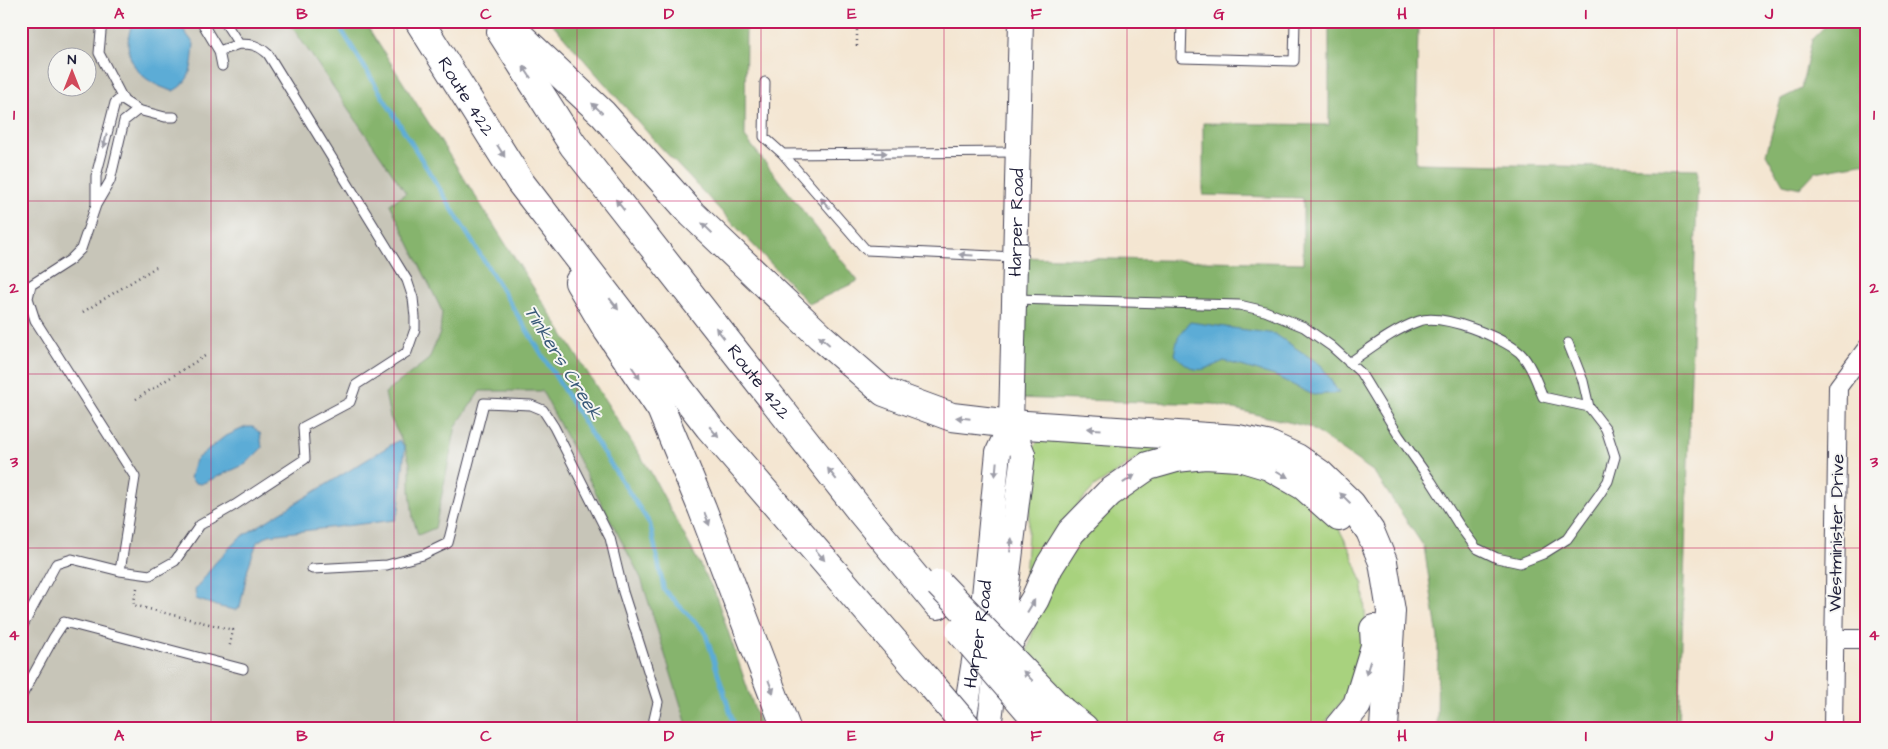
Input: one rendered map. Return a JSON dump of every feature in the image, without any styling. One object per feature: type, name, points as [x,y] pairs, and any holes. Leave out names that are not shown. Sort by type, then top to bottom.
[{"type":"highway","name":"Route 422","points":[[419,21],[520,182],[709,427],[968,728]]},
{"type":"highway","name":"Route 422","points":[[494,21],[573,145],[862,513],[1053,719],[1084,728]]},
{"type":"highway","points":[[504,21],[603,114],[692,214],[820,336],[884,392],[952,417],[1011,424],[1238,439],[1271,446],[1297,458],[1320,474],[1351,504],[1370,531],[1383,562],[1391,610],[1384,728]]},
{"type":"highway","points":[[520,182],[608,331],[661,409],[702,508],[786,728]]},
{"type":"highway","points":[[997,662],[1035,598],[1049,567],[1071,532],[1109,493],[1148,466],[1176,458],[1205,455],[1239,457],[1269,466],[1304,486],[1343,520],[1361,553],[1373,586],[1375,646],[1356,705],[1338,728]]},
{"type":"street","name":"Harper Road","points":[[989,728],[1023,454],[1011,424],[1021,21]]},
{"type":"street","name":"Westminister Drive","points":[[1833,728],[1838,387],[1867,348]]},
{"type":"street","name":"Harper Road","points":[[964,728],[983,606],[998,452],[1011,424]]},
{"type":"street","points":[[1834,639],[1867,639]]},
{"type":"lane","points":[[102,21],[99,53],[124,101],[138,110],[165,117],[174,116]]},
{"type":"lane","points":[[201,21],[220,51],[222,66]]},
{"type":"lane","points":[[224,21],[238,44]]},
{"type":"lane","points":[[1182,21],[1181,58],[1294,61],[1295,21]]},
{"type":"lane","points":[[21,629],[56,564],[72,559],[120,571],[150,575],[175,561],[200,525],[235,505],[305,459],[303,427],[350,402],[356,385],[407,352],[415,328],[413,298],[407,280],[273,63],[260,47],[252,44],[238,44],[220,51]]},
{"type":"lane","points":[[764,82],[764,137],[783,154],[866,250],[1015,257]]},
{"type":"lane","points":[[96,205],[96,176],[114,103],[122,97]]},
{"type":"lane","points":[[120,571],[135,477],[35,320],[28,298],[31,284],[70,260],[81,249],[96,205],[110,181],[124,121],[138,110]]},
{"type":"lane","points":[[783,154],[1018,152]]},
{"type":"lane","points":[[1014,299],[1239,305],[1265,311],[1304,327],[1331,346],[1360,372],[1399,436],[1476,548],[1497,558],[1520,563],[1543,554],[1567,539],[1608,481],[1615,457],[1606,429],[1589,407],[1584,381],[1568,343]]},
{"type":"lane","points":[[1349,363],[1393,334],[1421,321],[1457,323],[1502,340],[1520,353],[1527,362],[1543,397],[1589,407]]},
{"type":"lane","points":[[312,569],[387,565],[423,555],[448,543],[484,403],[531,405],[544,410],[610,538],[623,592],[658,702],[652,728]]},
{"type":"lane","points":[[21,697],[64,622],[243,669]]},
{"type":"path","points":[[856,46],[857,21]]},
{"type":"path","points":[[83,312],[156,267]]},
{"type":"path","points":[[136,399],[208,354]]},
{"type":"path","points":[[137,588],[133,605],[233,630],[229,649]]},
{"type":"shaded area","points":[[21,21],[288,21],[547,398],[641,578],[688,728],[21,728]]},
{"type":"green space","points":[[288,21],[364,21],[650,471],[715,593],[761,728],[688,728],[641,578],[542,391],[480,391],[456,426],[435,528],[418,535],[413,518],[410,464],[405,447],[390,417],[385,393],[429,359],[440,333],[442,311],[390,204],[406,193]]},
{"type":"green space","points":[[550,21],[746,21],[745,137],[858,281],[809,304],[654,140]]},
{"type":"green space","points":[[1329,21],[1418,21],[1416,163],[1698,169],[1679,728],[1437,728],[1438,638],[1424,547],[1374,472],[1309,427],[1213,404],[1012,398],[1015,257],[1303,263],[1303,198],[1203,195],[1203,123],[1329,125]]},
{"type":"green space","points":[[1830,21],[1867,21],[1867,163],[1815,172],[1800,188],[1783,184],[1766,154],[1781,99],[1801,89],[1812,39]]},
{"type":"green space","points":[[1042,437],[1174,447],[1135,460],[1094,487],[1059,526],[1033,580],[1025,578],[1034,446]]},
{"type":"green space","points":[[1202,461],[1283,479],[1338,527],[1350,550],[1363,584],[1366,626],[1360,664],[1345,697],[1321,728],[1099,728],[1055,692],[1025,659],[1040,607],[1077,534],[1151,472]]},
{"type":"water","points":[[133,21],[177,21],[194,44],[190,71],[180,87],[173,91],[161,87],[141,74],[135,66],[130,57],[128,46]]},
{"type":"water","points":[[1190,322],[1275,334],[1321,365],[1339,393],[1313,395],[1275,376],[1224,361],[1208,368],[1193,368],[1174,354],[1178,337]]},
{"type":"water","points":[[246,427],[253,427],[260,433],[262,448],[246,464],[201,484],[195,483],[190,478],[195,460],[224,437]]},
{"type":"water","points":[[399,440],[405,447],[399,510],[395,520],[269,535],[257,542],[248,568],[240,607],[235,610],[196,599],[195,590],[215,563],[239,538]]},
{"type":"waterway","name":"Tinkers Creek","points":[[336,21],[591,434],[650,524],[664,590],[705,632],[735,728]]}]
